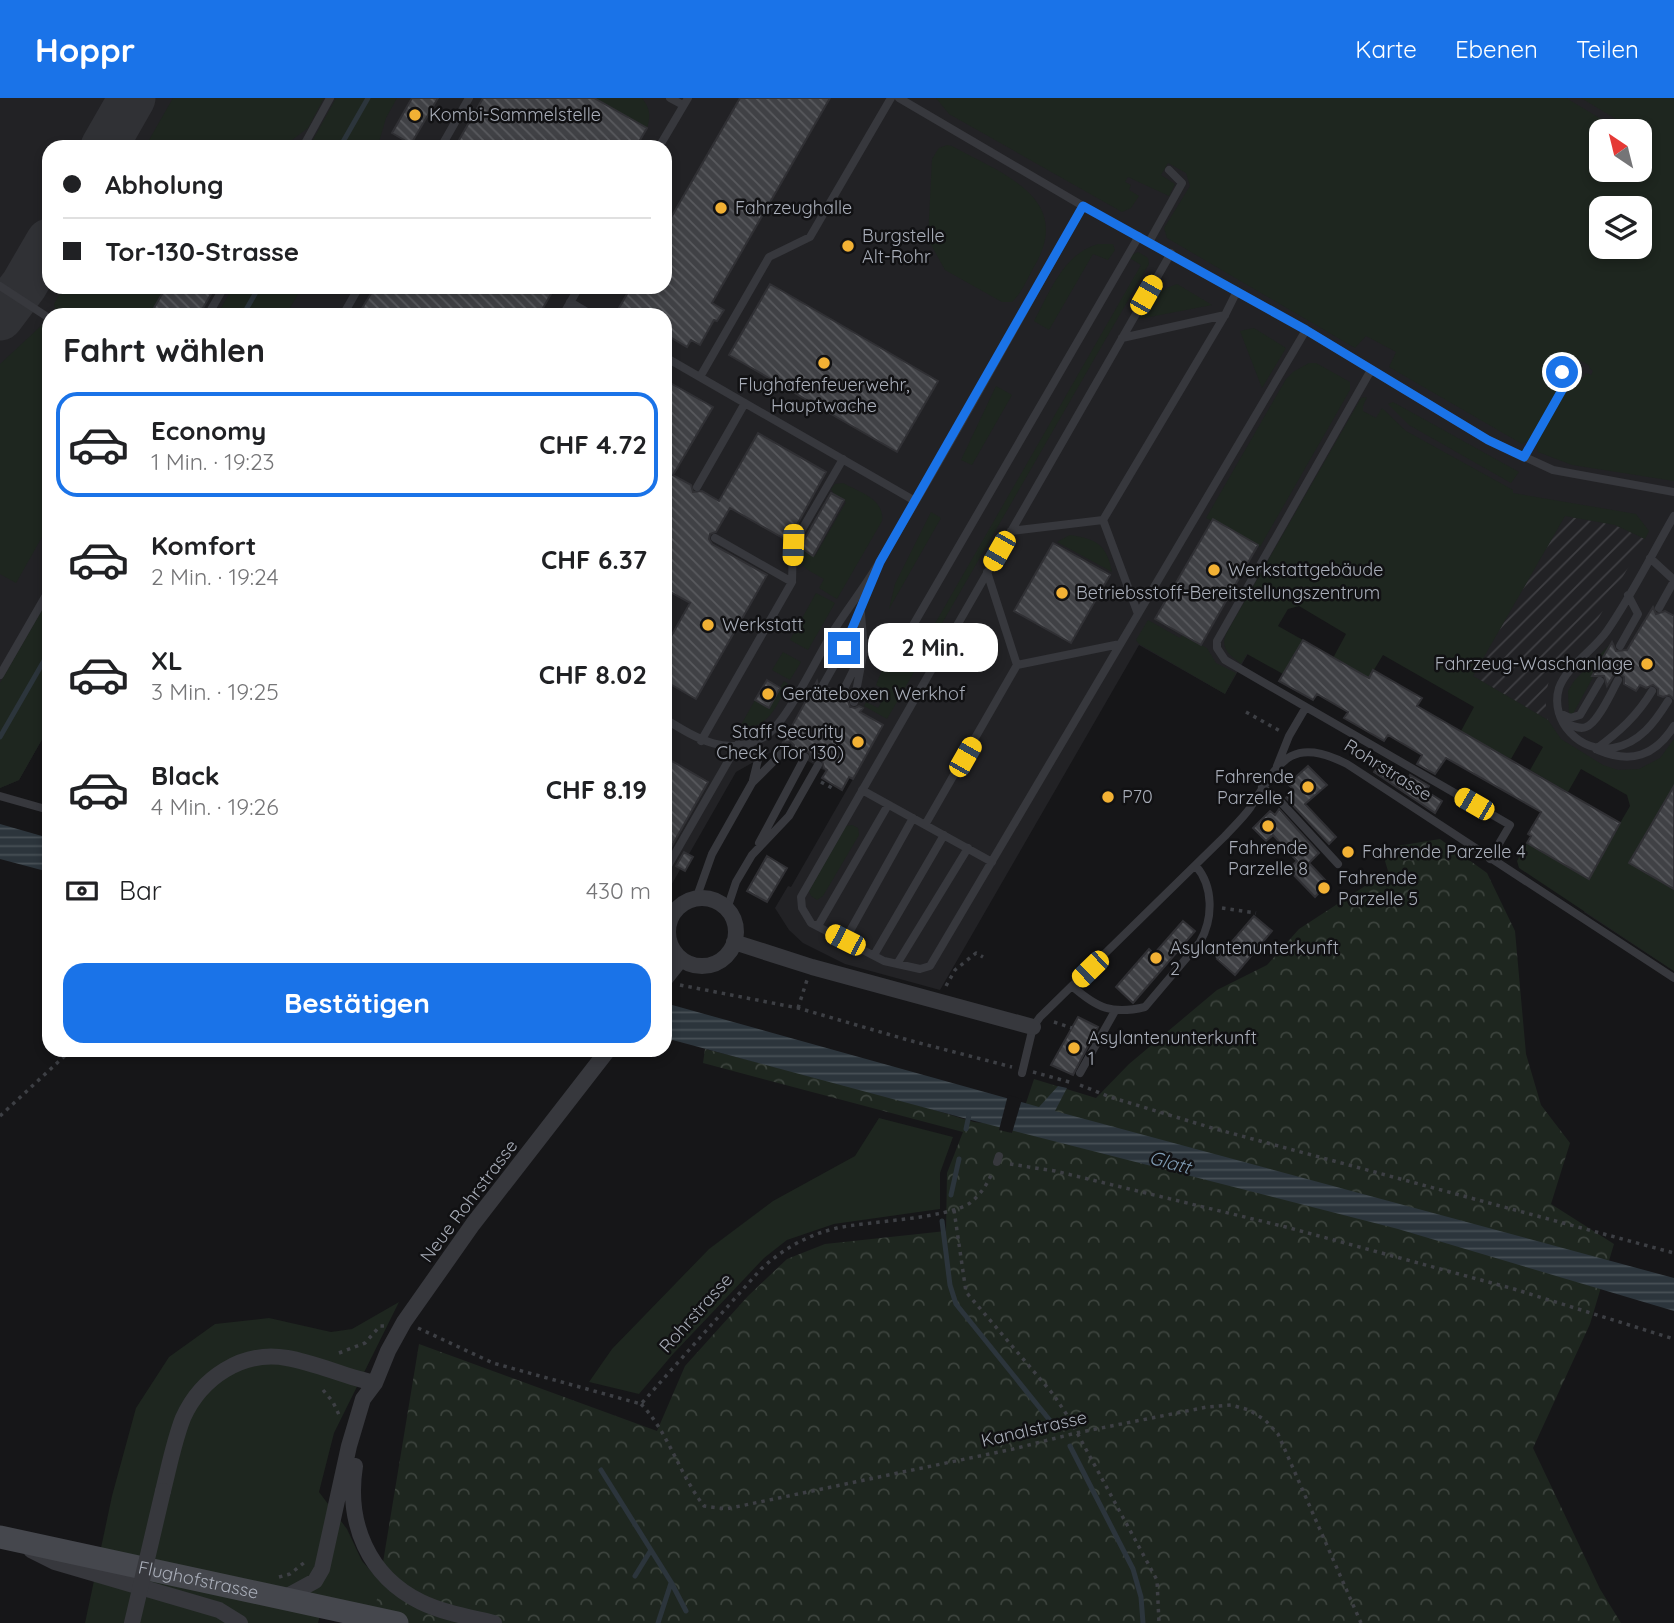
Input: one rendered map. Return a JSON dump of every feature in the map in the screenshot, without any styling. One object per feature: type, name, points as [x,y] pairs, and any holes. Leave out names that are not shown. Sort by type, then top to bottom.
[{"type":"main road","name":"Flughofstrasse","points":[[5,1538],[279,1588],[388,1621]]},
{"type":"street","points":[[672,915],[680,906],[696,899],[712,900],[727,909],[735,924],[734,942],[724,957],[708,965],[689,964],[672,947]]},
{"type":"street","points":[[734,942],[812,967],[1037,1022]]},
{"type":"street","points":[[672,975],[681,959]]},
{"type":"street","name":"Neue Rohrstrasse","points":[[279,1588],[315,1581],[322,1569],[349,1446],[363,1399],[375,1383],[404,1322],[473,1224],[603,1057]]},
{"type":"street","points":[[132,1623],[180,1429],[188,1408],[204,1386],[233,1364],[259,1357],[283,1357],[375,1383]]},
{"type":"street","name":"Neue Rohrstrasse","points":[[375,1383],[373,1402],[356,1455],[352,1487],[354,1510],[364,1549],[388,1580],[406,1593],[442,1610],[494,1623]]},
{"type":"street","points":[[5,1538],[55,1562],[219,1610],[240,1623]]},
{"type":"street","points":[[343,1623],[388,1621]]},
{"type":"lane","points":[[307,140],[330,98]]},
{"type":"lane","points":[[444,140],[469,98]]},
{"type":"lane","points":[[663,140],[686,102],[670,98]]},
{"type":"lane","points":[[700,377],[769,257],[810,237],[891,98]]},
{"type":"lane","points":[[899,98],[1083,206],[1306,330],[1488,440],[1553,470],[1674,492]]},
{"type":"lane","points":[[1149,242],[1182,183],[1169,170]]},
{"type":"lane","points":[[672,723],[701,741],[743,744],[763,738],[781,721],[835,628],[880,562],[1083,206]]},
{"type":"lane","points":[[841,695],[864,650],[905,639],[1139,236]]},
{"type":"lane","points":[[1171,253],[801,897],[802,908],[811,923],[897,964],[920,969],[930,966],[1306,330]]},
{"type":"lane","points":[[0,286],[42,313]]},
{"type":"lane","points":[[1103,520],[1237,291]]},
{"type":"lane","points":[[567,308],[575,294]]},
{"type":"lane","points":[[570,303],[579,308]]},
{"type":"lane","points":[[1122,338],[1225,315]]},
{"type":"lane","points":[[672,361],[915,501]]},
{"type":"lane","points":[[1371,370],[1217,640],[1217,648],[1225,660],[1510,825],[1490,859]]},
{"type":"lane","points":[[1524,457],[1566,383],[1562,372]]},
{"type":"lane","points":[[697,487],[745,403]]},
{"type":"lane","points":[[701,741],[792,582],[793,545],[843,460]]},
{"type":"lane","points":[[1674,516],[1607,631],[1566,675],[1557,701],[1559,713],[1573,737],[1613,756],[1632,758],[1649,751],[1665,740],[1674,726]]},
{"type":"lane","points":[[1011,531],[1103,520]]},
{"type":"lane","points":[[1103,520],[1138,614]]},
{"type":"lane","points":[[715,538],[792,582]]},
{"type":"lane","points":[[1650,558],[1674,581],[1659,608]]},
{"type":"lane","points":[[823,685],[861,610],[880,562]]},
{"type":"lane","points":[[925,825],[1017,665],[988,572]]},
{"type":"lane","points":[[1620,646],[1638,614],[1628,595]]},
{"type":"lane","points":[[1,671],[42,602]]},
{"type":"lane","points":[[854,702],[864,650],[861,610]]},
{"type":"lane","points":[[1017,665],[1120,644]]},
{"type":"lane","points":[[1564,723],[1578,728],[1587,727],[1595,720],[1618,680]]},
{"type":"lane","points":[[1559,713],[1570,718],[1580,715],[1600,681]]},
{"type":"lane","points":[[1596,749],[1618,734],[1638,714],[1652,691]]},
{"type":"lane","points":[[1596,749],[1614,748],[1643,734],[1654,723],[1668,701]]},
{"type":"lane","points":[[1277,766],[1289,736],[1306,707]]},
{"type":"lane","points":[[696,899],[712,854],[752,782],[758,760],[743,744]]},
{"type":"lane","points":[[672,860],[743,744]]},
{"type":"lane","points":[[752,782],[788,747]]},
{"type":"lane","name":"Rohrstrasse","points":[[1037,1022],[1196,866],[1248,810],[1277,766],[1289,757],[1307,751],[1325,753],[1347,764],[1674,978]]},
{"type":"lane","points":[[727,909],[736,882],[805,757]]},
{"type":"lane","points":[[752,855],[789,816],[818,765]]},
{"type":"lane","points":[[1262,787],[1279,800],[1338,864]]},
{"type":"lane","points":[[862,790],[992,862]]},
{"type":"lane","points":[[0,796],[42,808]]},
{"type":"lane","points":[[818,926],[888,805]]},
{"type":"lane","points":[[845,940],[913,818]]},
{"type":"lane","points":[[874,955],[944,835]]},
{"type":"lane","points":[[897,964],[968,848]]},
{"type":"lane","points":[[1072,986],[1090,1002],[1115,1011],[1145,1007],[1206,933],[1208,887],[1205,876],[1196,866]]},
{"type":"lane","points":[[1080,1073],[1115,1011]]},
{"type":"lane","points":[[1022,1071],[1037,1022]]},
{"type":"path","points":[[1246,712],[1289,736]]},
{"type":"path","points":[[820,781],[832,788],[834,785]]},
{"type":"path","points":[[1209,906],[1256,913]]},
{"type":"path","points":[[942,993],[955,970],[976,953],[983,957]]},
{"type":"path","points":[[798,1008],[812,967]]},
{"type":"path","points":[[672,980],[701,991],[798,1008],[1080,1085],[1110,1097],[1212,1128],[1674,1253]]},
{"type":"path","points":[[1037,1022],[1072,1028]]},
{"type":"path","points":[[0,1116],[63,1057]]},
{"type":"path","name":"Rohrstrasse","points":[[641,1404],[761,1269],[786,1249],[815,1234],[837,1228],[954,1210],[978,1196],[998,1159],[1286,1227],[1514,1289],[1674,1339]]},
{"type":"path","points":[[954,1210],[966,1292],[1053,1394],[1076,1433],[1157,1580],[1159,1623]]},
{"type":"path","points":[[404,1322],[493,1363],[641,1404]]},
{"type":"path","points":[[339,1353],[365,1343],[380,1326]]},
{"type":"path","points":[[323,1390],[333,1402],[340,1417],[340,1424]]},
{"type":"path","name":"Kanalstrasse","points":[[641,1404],[655,1419],[689,1486],[704,1506],[726,1509],[1207,1407],[1231,1405],[1250,1410],[1265,1420],[1278,1434],[1361,1623]]},
{"type":"path","points":[[279,1588],[307,1559]]},
{"type":"shaded area","points":[[0,98],[1674,98],[1674,971],[1584,912],[1651,795],[1287,585],[1225,694],[1139,645],[940,990],[845,964],[803,943],[789,930],[775,908],[788,886],[791,887],[853,779],[836,769],[827,772],[782,746],[736,772],[672,884],[672,308],[42,308],[42,739],[19,780],[0,788]]},
{"type":"shaded area","points":[[1565,516],[1615,525],[1645,539],[1595,624],[1550,676],[1545,698],[1548,720],[1473,676]]},
{"type":"green space","points":[[173,98],[324,98],[308,128],[292,140],[149,140]]},
{"type":"green space","points":[[336,98],[397,98],[386,118],[380,140],[313,140]]},
{"type":"green space","points":[[594,98],[642,98],[649,112],[647,128]]},
{"type":"green space","points":[[936,98],[1566,98],[1601,119],[1589,119],[1589,182],[1652,182],[1652,119],[1616,119],[1581,98],[1674,98],[1674,481],[1572,465],[1538,452],[1536,444],[1575,375],[1582,379],[1586,373],[1591,375],[1593,371],[1590,366],[1569,354],[1558,373],[1561,383],[1529,440],[1522,444],[1389,367],[1396,352],[1366,336],[1355,348],[1167,238],[1164,228],[1190,186],[1186,173],[1168,163],[1161,175],[1175,184],[1169,196],[1128,177],[1125,182],[1131,185],[1129,190],[1139,196],[1131,208],[1122,212],[949,114]]},
{"type":"green space","points":[[947,145],[1010,178],[1026,190],[1039,205],[1045,222],[1045,241],[1025,285],[1012,302],[1002,302],[945,270],[928,239],[932,159],[939,148]]},
{"type":"green space","points":[[1098,244],[1113,244],[1115,250],[1108,260],[1093,254],[1049,330],[1034,321],[1067,265],[1075,256]]},
{"type":"green space","points":[[1138,252],[1148,258],[1149,264],[887,719],[864,706],[866,702],[878,708],[887,692],[876,685],[886,660],[914,660],[1141,265],[1128,257]]},
{"type":"green space","points":[[1177,284],[1212,305],[1139,319],[1154,297]]},
{"type":"green space","points":[[60,294],[162,294],[154,308],[55,308]]},
{"type":"green space","points":[[229,294],[298,294],[290,308],[221,308]]},
{"type":"green space","points":[[42,325],[42,537],[16,583],[0,574],[0,364]]},
{"type":"green space","points":[[1254,328],[1286,348],[1262,388],[1240,331]]},
{"type":"green space","points":[[1309,363],[1316,363],[1350,382],[1350,390],[1260,547],[1206,518],[1286,379]]},
{"type":"green space","points":[[996,386],[1012,395],[972,465],[961,460]]},
{"type":"green space","points":[[1367,397],[1363,411],[1376,418],[1382,408],[1406,431],[1513,490],[1513,493],[1636,514],[1649,531],[1645,539],[1615,525],[1565,516],[1473,676],[1548,720],[1561,739],[1603,765],[1618,770],[1639,769],[1660,758],[1674,739],[1674,971],[1519,868],[1517,861],[1527,843],[1588,878],[1630,806],[1627,795],[1581,769],[1568,792],[1530,770],[1543,747],[1524,736],[1511,759],[1500,753],[1493,764],[1478,755],[1483,744],[1461,731],[1474,707],[1383,655],[1369,678],[1333,658],[1346,634],[1299,606],[1288,609],[1278,626],[1303,640],[1283,674],[1247,654],[1241,664],[1225,648],[1226,634],[1361,398]]},
{"type":"green space","points":[[1393,402],[1519,472],[1511,483],[1409,425],[1388,404]]},
{"type":"green space","points":[[843,483],[875,502],[882,513],[882,521],[837,599],[819,588],[824,579],[802,565],[796,551],[802,549],[815,556],[846,502],[831,489],[835,484]]},
{"type":"green space","points":[[931,512],[941,518],[889,609],[895,584]]},
{"type":"green space","points":[[1070,535],[1094,541],[1104,549],[1112,572],[1057,542]]},
{"type":"green space","points":[[816,593],[835,603],[808,650],[790,640]]},
{"type":"green space","points":[[42,610],[42,739],[19,780],[0,788],[0,683]]},
{"type":"green space","points":[[1148,620],[1180,638],[1182,635],[1207,648],[1216,663],[1236,673],[1225,694],[1139,644],[1136,640]]},
{"type":"green space","points":[[1612,642],[1573,714],[1569,713],[1568,691],[1574,681]]},
{"type":"green space","points":[[783,652],[801,662],[790,680],[772,670]]},
{"type":"green space","points":[[784,681],[788,684],[771,714],[758,724],[741,725],[755,700],[769,708]]},
{"type":"green space","points":[[846,826],[858,828],[859,835],[823,896],[817,900],[809,891]]},
{"type":"green space","points":[[1440,839],[1487,873],[1515,931],[1526,1054],[1541,1105],[1570,1143],[1551,1204],[1614,1244],[1590,1324],[1533,1448],[1600,1589],[1621,1623],[373,1623],[419,1344],[657,1431],[685,1366],[748,1296],[787,1259],[825,1244],[946,1231],[947,1173],[963,1132],[703,1063],[705,1049],[871,1091],[974,1122],[1018,1127],[1034,1079],[1096,1098],[1129,1064],[1217,990],[1267,965],[1299,929],[1388,871],[1382,851]]},
{"type":"green space","points":[[879,1118],[953,1137],[940,1173],[940,1209],[834,1224],[787,1240],[764,1258],[639,1394],[589,1382],[612,1349],[709,1249],[773,1201],[855,1156]]},
{"type":"green space","points":[[399,1302],[334,1433],[319,1492],[347,1529],[362,1561],[411,1616],[325,1597],[318,1623],[85,1623],[112,1496],[136,1408],[169,1357],[215,1324],[269,1318],[331,1332],[352,1329]]},
{"type":"water","points":[[0,824],[42,836],[42,870],[0,859]]},
{"type":"water","name":"Glatt","points":[[672,1005],[1039,1107],[1058,1086],[1067,1088],[1055,1111],[1674,1278],[1674,1311],[1398,1229],[971,1120],[672,1040]]},
{"type":"pier","points":[[1008,1095],[1022,1099],[1012,1133],[999,1130]]},
{"type":"building","name":"Kombi-Sammelstelle","points":[[412,98],[438,98],[413,140],[404,140],[392,133]]},
{"type":"building","points":[[483,98],[594,98],[647,128],[640,140],[459,140]]},
{"type":"building","name":"Fahrzeughalle","points":[[740,98],[830,98],[712,303],[724,310],[717,321],[714,320],[700,345],[691,340],[687,347],[672,338],[672,308],[619,308],[627,294],[672,294],[672,216]]},
{"type":"building","name":"Flughafenfeuerwehr, Hauptwache","points":[[770,284],[938,381],[897,452],[729,355]]},
{"type":"building","points":[[162,294],[211,294],[203,308],[154,308]]},
{"type":"building","points":[[371,294],[551,294],[543,308],[362,308]]},
{"type":"building","points":[[672,384],[713,407],[673,475],[691,485],[693,492],[702,491],[719,501],[758,433],[826,472],[788,541],[730,508],[716,532],[710,534],[712,544],[767,575],[696,699],[672,685],[672,635],[690,603],[672,593]]},
{"type":"building","points":[[831,493],[844,500],[813,556],[800,547]]},
{"type":"building","name":"Werkstattgebäude","points":[[1213,519],[1258,545],[1201,645],[1155,619]]},
{"type":"building","name":"Betriebsstoff-Bereitstellungszentrum","points":[[1053,543],[1110,575],[1071,643],[1014,611]]},
{"type":"building","name":"Fahrzeug-Waschanlage","points":[[1653,607],[1656,614],[1665,611],[1674,616],[1674,699],[1669,695],[1658,695],[1658,689],[1653,685],[1646,688],[1640,685],[1636,691],[1624,684],[1624,677],[1620,674],[1614,675],[1607,686],[1604,676],[1592,676],[1612,642],[1616,651],[1627,650]]},
{"type":"building","points":[[1303,640],[1369,678],[1373,670],[1422,698],[1417,706],[1620,823],[1589,879],[1527,843],[1531,836],[1528,834],[1541,812],[1446,758],[1435,774],[1417,764],[1422,755],[1388,735],[1384,741],[1344,718],[1348,712],[1317,694],[1313,700],[1279,681]]},
{"type":"building","name":"Geräteboxen Werkhof","points":[[767,680],[780,688],[769,708],[755,700]]},
{"type":"building","points":[[817,681],[819,690],[829,688],[835,692],[837,700],[847,698],[850,707],[863,708],[860,712],[883,725],[853,779],[849,777],[842,790],[822,778],[827,770],[822,760],[813,761],[809,752],[799,754],[793,750],[794,745],[790,741],[782,744]]},
{"type":"building","points":[[672,761],[708,782],[672,846]]},
{"type":"building","points":[[1381,761],[1408,779],[1410,775],[1429,786],[1426,791],[1442,801],[1435,813],[1374,772]]},
{"type":"building","points":[[1308,766],[1327,785],[1305,804],[1336,837],[1329,844],[1286,798],[1293,789],[1288,784]]},
{"type":"building","points":[[1674,786],[1674,889],[1629,863]]},
{"type":"building","points":[[1279,809],[1319,853],[1309,863],[1328,883],[1315,897],[1288,869],[1297,861],[1273,835],[1266,841],[1253,828],[1270,811],[1275,815]]},
{"type":"building","points":[[684,852],[693,857],[685,871],[676,866]]},
{"type":"building","points":[[767,856],[787,868],[767,902],[747,891]]},
{"type":"building","points":[[1254,916],[1272,931],[1235,975],[1217,959]]},
{"type":"building","name":"Asylantenunterkunft 2","points":[[1183,921],[1195,931],[1133,1003],[1116,987],[1149,949],[1154,954]]},
{"type":"building","name":"Asylantenunterkunft 1","points":[[1078,1017],[1098,1027],[1073,1075],[1051,1065]]},
{"type":"waterway","points":[[344,140],[368,98]]},
{"type":"waterway","points":[[247,308],[255,294]]},
{"type":"waterway","points":[[0,737],[42,664]]},
{"type":"waterway","points":[[966,1129],[969,1115]]},
{"type":"waterway","points":[[951,1195],[959,1159]]},
{"type":"waterway","points":[[942,1221],[950,1285],[956,1304],[1056,1428]]},
{"type":"waterway","points":[[1070,1446],[1133,1569],[1141,1597],[1143,1623]]},
{"type":"waterway","points":[[601,1470],[671,1582],[686,1611]]},
{"type":"waterway","points":[[635,1576],[651,1550]]},
{"type":"waterway","points":[[658,1623],[671,1583]]},
{"type":"taxiway","points":[[108,140],[132,98]]},
{"type":"taxiway","points":[[0,317],[24,285],[42,254]]},
{"type":"place","name":"Kombi-Sammelstelle","points":[[415,115]]},
{"type":"place","name":"Fahrzeughalle","points":[[721,208]]},
{"type":"place","name":"Burgstelle Alt-Rohr","points":[[848,246]]},
{"type":"place","name":"Flughafenfeuerwehr, Hauptwache","points":[[824,363]]},
{"type":"place","name":"Werkstattgebäude","points":[[1214,570]]},
{"type":"place","name":"Betriebsstoff-Bereitstellungszentrum","points":[[1062,593]]},
{"type":"place","name":"Werkstatt","points":[[708,625]]},
{"type":"place","name":"Fahrzeug-Waschanlage","points":[[1647,664]]},
{"type":"place","name":"Geräteboxen Werkhof","points":[[768,694]]},
{"type":"place","name":"Staff Security Check (Tor 130)","points":[[858,742]]},
{"type":"place","name":"Fahrende Parzelle 1","points":[[1308,787]]},
{"type":"place","name":"P70","points":[[1108,797]]},
{"type":"place","name":"Fahrende Parzelle 8","points":[[1268,826]]},
{"type":"place","name":"Fahrende Parzelle 4","points":[[1348,852]]},
{"type":"place","name":"Fahrende Parzelle 5","points":[[1324,888]]},
{"type":"place","name":"Asylantenunterkunft 2","points":[[1156,958]]},
{"type":"place","name":"Asylantenunterkunft 1","points":[[1074,1048]]},
{"type":"route","points":[[844,648],[880,562],[1083,206],[1306,330],[1488,440],[1524,457],[1566,383],[1562,372]]}]
